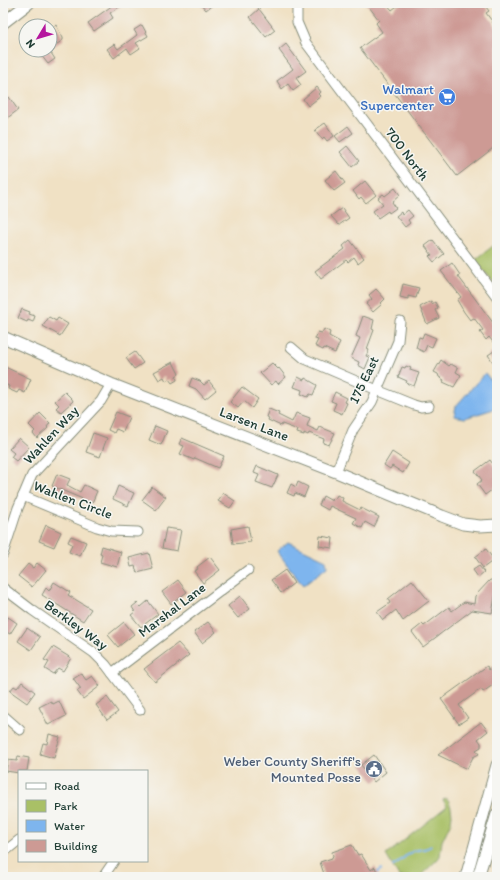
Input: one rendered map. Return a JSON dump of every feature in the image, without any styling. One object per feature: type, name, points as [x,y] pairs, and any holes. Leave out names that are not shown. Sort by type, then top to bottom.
[{"type":"main road","points":[[3,23],[24,4]]},
{"type":"main road","name":"Larsen Lane","points":[[3,337],[111,384],[336,472],[463,524],[480,526],[497,525]]},
{"type":"main road","points":[[466,877],[497,765]]},
{"type":"main road","points":[[478,877],[497,814]]},
{"type":"street","name":"700 North","points":[[297,3],[297,22],[306,43],[497,297]]},
{"type":"street","name":"175 East","points":[[336,472],[355,426],[372,402],[398,341],[400,321]]},
{"type":"street","points":[[291,347],[305,359],[377,390],[414,405],[421,407],[429,406]]},
{"type":"street","name":"Wahlen Way","points":[[3,554],[23,496],[32,475],[100,401],[111,384]]},
{"type":"street","name":"Wahlen Circle","points":[[23,496],[97,527],[111,531],[138,532]]},
{"type":"street","name":"Marshal Lane","points":[[112,673],[248,570]]},
{"type":"street","name":"Berkley Way","points":[[3,588],[94,653],[112,673],[140,710]]},
{"type":"street","points":[[3,715],[20,730]]},
{"type":"street","points":[[3,853],[18,841]]},
{"type":"street","points":[[103,877],[112,862]]},
{"type":"green space","points":[[497,243],[497,288],[475,260]]},
{"type":"green space","points":[[445,798],[449,801],[452,815],[451,822],[442,841],[440,856],[419,877],[399,877],[386,855],[447,806],[443,800]]},
{"type":"water","points":[[485,373],[497,388],[497,408],[465,418],[454,416],[456,406]]},
{"type":"water","points":[[288,542],[326,560],[327,567],[303,586],[277,551]]},
{"type":"building","points":[[111,3],[125,3],[110,13],[113,18],[94,31],[88,23],[113,5]]},
{"type":"building","points":[[200,3],[215,3],[206,10]]},
{"type":"building","name":"Walmart Supercenter","points":[[366,3],[386,3],[392,10],[401,3],[483,3],[489,11],[486,13],[497,28],[497,145],[457,176],[360,48],[382,32],[376,23],[379,20]]},
{"type":"building","points":[[259,9],[275,30],[266,37],[250,17]]},
{"type":"building","points":[[142,25],[148,36],[136,43],[140,48],[131,54],[127,48],[114,58],[107,49],[114,44],[118,49],[137,35],[134,30]]},
{"type":"building","points":[[58,29],[63,38],[63,40],[58,43]]},
{"type":"building","points":[[286,44],[306,71],[296,78],[301,85],[293,91],[288,84],[282,89],[277,81],[293,69],[279,50]]},
{"type":"building","points":[[43,58],[54,58],[55,59],[48,64]]},
{"type":"building","points":[[317,87],[321,92],[319,94],[321,96],[308,106],[303,99]]},
{"type":"building","points":[[9,97],[18,110],[6,119],[3,115],[3,102]]},
{"type":"building","points":[[325,123],[334,136],[327,141],[324,137],[322,139],[315,130]]},
{"type":"building","points":[[348,126],[353,133],[340,142],[335,136]]},
{"type":"building","points":[[347,146],[359,161],[352,167],[340,152]]},
{"type":"building","points":[[336,171],[345,183],[334,191],[325,180]]},
{"type":"building","points":[[365,181],[376,195],[366,203],[361,197],[359,199],[353,191]]},
{"type":"building","points":[[395,188],[400,195],[392,202],[396,208],[389,213],[388,211],[378,218],[373,211],[383,204],[378,198],[383,194],[385,196]]},
{"type":"building","points":[[342,208],[349,218],[339,225],[331,216]]},
{"type":"building","points":[[408,210],[413,216],[408,220],[410,223],[405,227],[396,216],[401,212],[402,215]]},
{"type":"building","points":[[350,240],[364,258],[358,263],[354,257],[348,262],[346,260],[321,279],[315,271],[345,249],[343,246]]},
{"type":"building","points":[[433,240],[444,254],[434,262],[429,256],[432,255],[425,246]]},
{"type":"building","points":[[452,263],[460,275],[458,276],[497,328],[497,347],[489,337],[486,340],[480,332],[483,330],[474,318],[470,320],[464,312],[457,300],[461,297],[441,271]]},
{"type":"building","points":[[403,284],[419,288],[416,298],[408,296],[408,299],[400,297]]},
{"type":"building","points":[[376,289],[385,299],[373,312],[366,304],[372,299],[369,295]]},
{"type":"building","points":[[431,301],[432,304],[435,302],[438,308],[435,310],[439,318],[427,324],[420,307]]},
{"type":"building","points":[[22,309],[35,316],[33,322],[28,320],[27,322],[18,318]]},
{"type":"building","points":[[363,316],[374,320],[372,329],[374,330],[366,356],[370,357],[365,369],[358,365],[359,362],[351,358],[360,338],[356,336]]},
{"type":"building","points":[[49,317],[56,321],[58,318],[68,324],[60,336],[43,326]]},
{"type":"building","points":[[324,329],[330,332],[329,336],[340,342],[335,353],[315,346],[318,340],[315,339],[318,332],[322,333]]},
{"type":"building","points":[[424,333],[436,338],[432,347],[427,345],[424,352],[416,348],[419,337],[422,338]]},
{"type":"building","points":[[497,349],[497,360],[493,362],[488,355]]},
{"type":"building","points":[[135,352],[143,363],[134,369],[126,358]]},
{"type":"building","points":[[441,360],[449,366],[451,364],[458,368],[456,372],[461,375],[454,387],[443,382],[444,380],[434,372]]},
{"type":"building","points":[[173,362],[179,374],[176,376],[177,380],[172,383],[169,379],[166,381],[164,377],[159,380],[154,372]]},
{"type":"building","points":[[272,363],[278,369],[279,368],[286,377],[278,384],[276,381],[271,385],[260,373]]},
{"type":"building","points":[[406,366],[411,368],[410,370],[419,373],[414,386],[406,383],[407,381],[398,377],[402,367],[405,368]]},
{"type":"building","points":[[5,367],[31,379],[25,393],[19,390],[17,393],[8,389],[9,386],[3,383],[3,372]]},
{"type":"building","points":[[298,377],[304,380],[305,378],[317,385],[313,395],[310,394],[308,397],[301,394],[302,390],[294,387]]},
{"type":"building","points":[[192,378],[200,381],[204,385],[209,381],[216,390],[205,399],[196,389],[189,386]]},
{"type":"building","points":[[242,387],[258,399],[252,408],[244,401],[238,408],[230,402]]},
{"type":"building","points":[[65,392],[73,401],[61,412],[56,408],[59,405],[55,401]]},
{"type":"building","points":[[335,392],[347,398],[345,402],[347,403],[342,414],[333,410],[336,403],[331,401]]},
{"type":"building","points":[[269,409],[279,413],[278,415],[292,422],[296,413],[310,418],[307,426],[318,431],[320,427],[335,433],[329,445],[323,443],[324,439],[309,433],[308,435],[304,433],[304,435],[297,433],[298,430],[282,424],[281,426],[268,420],[269,418],[266,417]]},
{"type":"building","points":[[116,412],[129,417],[123,432],[116,429],[114,433],[108,430]]},
{"type":"building","points":[[40,413],[50,423],[47,427],[48,428],[37,438],[33,433],[35,431],[29,425]]},
{"type":"building","points":[[155,426],[167,431],[161,445],[149,440]]},
{"type":"building","points":[[93,433],[107,438],[100,457],[86,452]]},
{"type":"building","points":[[19,438],[29,447],[16,461],[11,457],[14,453],[9,449]]},
{"type":"building","points":[[182,438],[224,456],[218,468],[195,458],[194,460],[180,454],[184,446],[179,444]]},
{"type":"building","points":[[392,452],[409,463],[403,473],[392,466],[390,469],[384,465]]},
{"type":"building","points":[[490,460],[497,470],[497,486],[485,495],[477,484],[482,480],[475,471]]},
{"type":"building","points":[[257,466],[278,475],[272,488],[256,482],[259,475],[254,473]]},
{"type":"building","points":[[57,474],[70,479],[67,485],[80,492],[84,485],[97,491],[92,503],[52,486]]},
{"type":"building","points":[[298,482],[308,487],[304,497],[295,493],[294,496],[287,493],[291,484],[296,487]]},
{"type":"building","points":[[118,486],[134,493],[128,506],[113,499]]},
{"type":"building","points":[[152,487],[166,497],[156,510],[142,500]]},
{"type":"building","points":[[223,493],[235,501],[230,508],[218,501]]},
{"type":"building","points":[[337,495],[343,498],[342,501],[379,517],[374,527],[365,522],[362,528],[353,523],[356,518],[330,506],[328,510],[319,505],[323,496],[332,501]]},
{"type":"building","points":[[46,525],[61,532],[54,547],[39,541]]},
{"type":"building","points":[[248,526],[251,542],[233,544],[231,529]]},
{"type":"building","points":[[166,528],[181,530],[177,551],[162,548]]},
{"type":"building","points":[[71,536],[86,542],[80,556],[69,552],[72,544],[68,542]]},
{"type":"building","points":[[320,536],[333,538],[332,548],[319,546]]},
{"type":"building","points":[[102,546],[121,552],[117,567],[100,562]]},
{"type":"building","points":[[486,549],[494,560],[483,568],[475,557]]},
{"type":"building","points":[[149,553],[153,569],[137,573],[135,566],[131,567],[129,558]]},
{"type":"building","points":[[210,557],[220,570],[203,583],[194,571]]},
{"type":"building","points":[[37,563],[46,570],[32,587],[18,576],[28,564],[33,568]]},
{"type":"building","points":[[479,566],[484,572],[478,577],[473,570]]},
{"type":"building","points":[[285,570],[294,583],[281,593],[271,580]]},
{"type":"building","points":[[178,580],[187,592],[171,604],[162,592]]},
{"type":"building","points":[[412,580],[429,601],[403,621],[396,610],[383,620],[377,612],[390,603],[388,599]]},
{"type":"building","points":[[490,580],[497,581],[497,592],[492,613],[472,610],[423,647],[412,632],[422,624],[424,626],[449,607],[452,611],[464,602],[474,604],[475,596]]},
{"type":"building","points":[[54,582],[70,592],[68,595],[91,609],[83,621],[42,595],[46,588],[49,591]]},
{"type":"building","points":[[240,596],[250,609],[238,618],[228,606]]},
{"type":"building","points":[[148,601],[158,614],[141,627],[131,615],[135,612],[132,607],[137,603],[141,607]]},
{"type":"building","points":[[8,617],[17,623],[10,634],[3,630],[3,618],[6,620]]},
{"type":"building","points":[[124,622],[134,634],[118,647],[108,635]]},
{"type":"building","points":[[208,622],[216,632],[202,643],[194,632]]},
{"type":"building","points":[[27,628],[40,637],[31,650],[18,641]]},
{"type":"building","points":[[178,643],[189,655],[155,682],[144,669]]},
{"type":"building","points":[[53,647],[71,658],[63,671],[58,668],[53,674],[45,669],[49,662],[44,660]]},
{"type":"building","points":[[497,664],[497,682],[483,692],[481,689],[459,705],[468,718],[459,724],[441,699],[487,666],[489,670]]},
{"type":"building","points":[[81,673],[86,680],[92,676],[100,686],[83,699],[77,691],[81,689],[73,678]]},
{"type":"building","points":[[22,682],[35,692],[27,703],[10,691],[14,686],[17,688]]},
{"type":"building","points":[[107,697],[118,712],[107,720],[96,705]]},
{"type":"building","points":[[51,701],[53,704],[59,701],[66,716],[48,725],[39,707]]},
{"type":"building","points":[[481,722],[488,731],[478,739],[481,743],[481,747],[476,750],[479,754],[473,757],[467,769],[438,755]]},
{"type":"building","points":[[49,734],[60,737],[54,758],[40,754],[43,743],[47,744]]},
{"type":"building","name":"Weber County Sheriff's Mounted Posse","points":[[374,755],[386,772],[374,782],[361,765]]},
{"type":"building","points":[[18,756],[29,758],[27,770],[18,770],[18,773],[6,771],[8,760],[17,761]]},
{"type":"building","points":[[352,845],[358,855],[361,854],[371,870],[375,867],[379,877],[325,877],[320,862],[332,858],[332,852]]},
{"type":"waterway","points":[[393,866],[409,853],[431,846]]},
{"type":"waterway","points":[[378,872],[382,869]]},
{"type":"place","name":"Walmart Supercenter","points":[[447,97]]},
{"type":"place","name":"Weber County Sheriff's Mounted Posse","points":[[374,769]]}]
